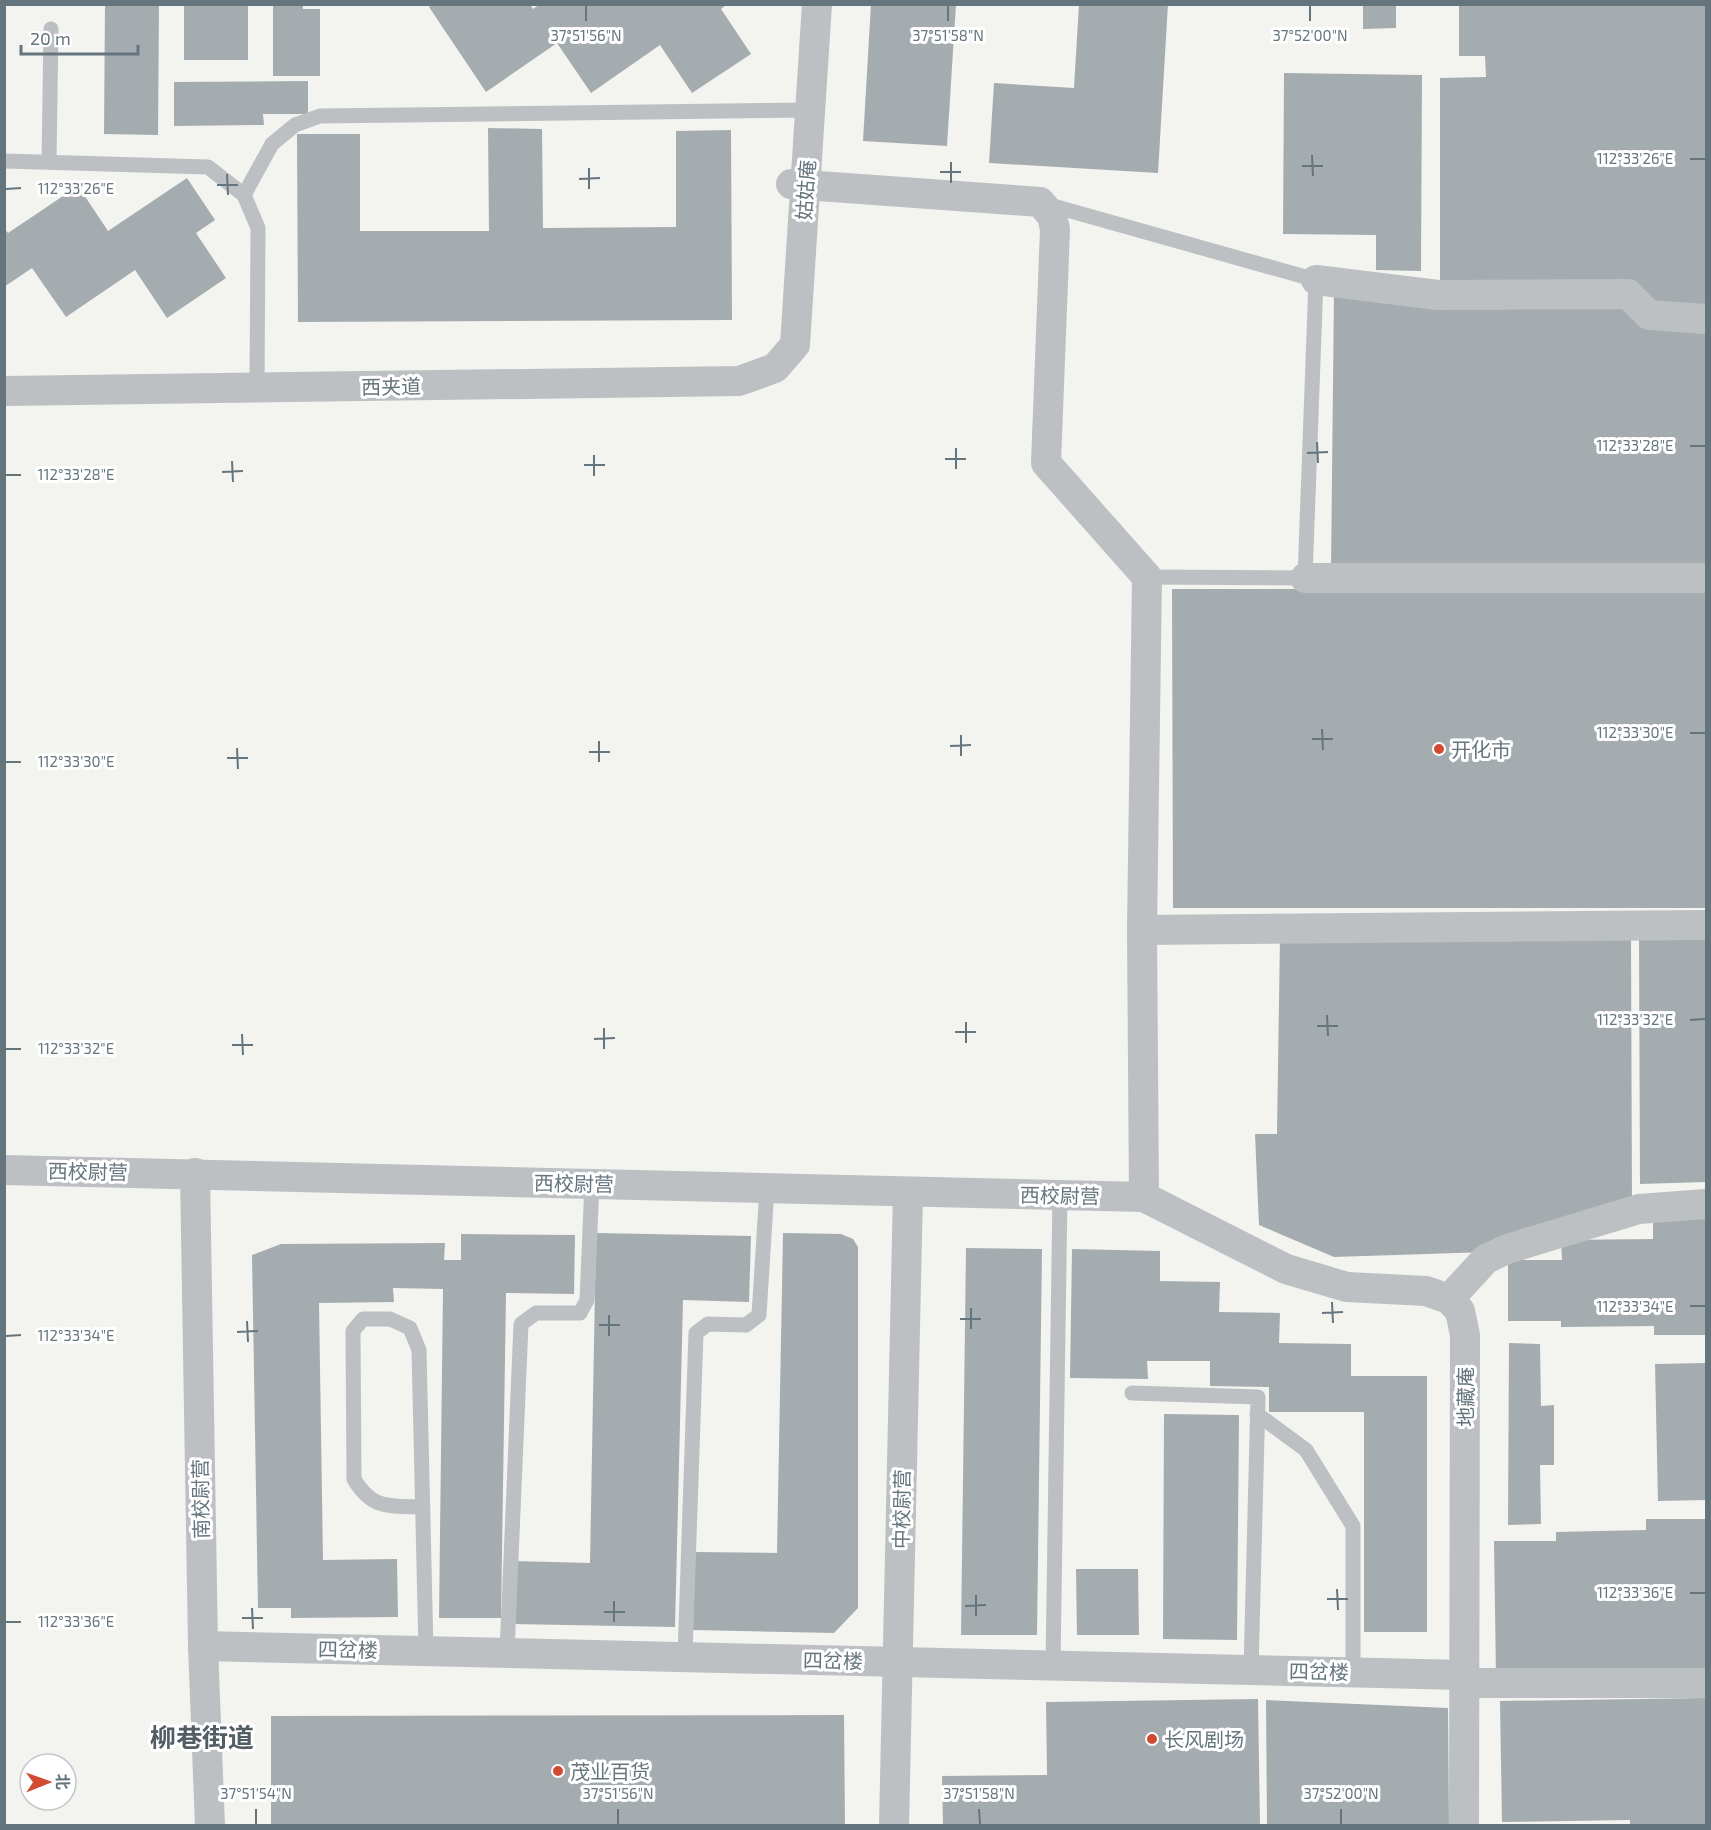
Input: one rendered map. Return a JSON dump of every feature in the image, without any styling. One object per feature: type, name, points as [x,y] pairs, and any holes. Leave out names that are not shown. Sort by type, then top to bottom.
[{"type":"street","name":"姑姑庵","points":[[803,4],[803,110]]},
{"type":"street","name":"姑姑庵","points":[[772,358],[780,333],[798,184],[803,110],[817,4]]},
{"type":"street","points":[[798,184],[1040,202],[1052,216],[1055,229],[1046,463],[1147,577],[1142,930],[1144,1197],[1286,1269],[1347,1287],[1426,1291],[1449,1299],[1486,1258],[1507,1249],[1639,1209],[1707,1204]]},
{"type":"street","points":[[1316,280],[1438,295],[1628,294],[1649,315],[1707,319]]},
{"type":"street","name":"西夹道","points":[[4,391],[740,364],[772,358]]},
{"type":"street","name":"西夹道","points":[[4,374],[256,380]]},
{"type":"street","points":[[1305,578],[1707,578]]},
{"type":"street","points":[[1142,930],[1707,925]]},
{"type":"street","name":"西校尉营","points":[[4,1170],[1144,1197]]},
{"type":"street","name":"南校尉营","points":[[195,1173],[203,1646],[210,1826]]},
{"type":"street","name":"中校尉营","points":[[894,1826],[908,1192]]},
{"type":"street","name":"地藏庵","points":[[1449,1299],[1460,1311],[1465,1335],[1464,1826]]},
{"type":"street","name":"四岔楼","points":[[203,1646],[1353,1672],[1464,1679],[1707,1683]]},
{"type":"lane","points":[[49,162],[51,29]]},
{"type":"lane","points":[[244,195],[272,144],[295,125],[320,116],[803,110]]},
{"type":"lane","points":[[4,161],[208,167],[244,195],[258,228],[256,380]]},
{"type":"lane","points":[[1040,202],[1316,280],[1305,578],[1147,577]]},
{"type":"lane","points":[[507,1652],[521,1324],[536,1313],[580,1313],[587,1299],[592,1183]]},
{"type":"lane","points":[[685,1656],[696,1333],[708,1324],[746,1325],[759,1315],[767,1188]]},
{"type":"lane","points":[[1053,1665],[1060,1195]]},
{"type":"lane","points":[[423,1507],[383,1505],[363,1494],[354,1479],[353,1331],[363,1319],[390,1319],[410,1328],[418,1350],[423,1507],[426,1651]]},
{"type":"lane","points":[[1132,1393],[1258,1397],[1251,1670]]},
{"type":"lane","points":[[1257,1414],[1306,1450],[1353,1526],[1353,1672]]},
{"type":"building","points":[[105,4],[159,4],[158,135],[104,134]]},
{"type":"building","points":[[184,4],[248,4],[248,60],[184,60]]},
{"type":"building","points":[[273,4],[303,4],[303,9],[320,9],[320,76],[273,76]]},
{"type":"building","points":[[432,4],[530,4],[533,9],[540,4],[632,4],[633,6],[635,4],[727,4],[721,9],[751,54],[692,93],[660,45],[591,93],[557,43],[486,92],[429,7]]},
{"type":"building","points":[[871,4],[956,4],[947,146],[863,141]]},
{"type":"building","points":[[1079,4],[1168,4],[1158,173],[989,163],[994,83],[1074,88]]},
{"type":"building","points":[[1363,4],[1396,4],[1396,28],[1363,29]]},
{"type":"building","points":[[1459,4],[1706,4],[1706,309],[1650,309],[1440,288],[1440,78],[1486,77],[1485,56],[1459,56]]},
{"type":"building","points":[[1284,73],[1422,75],[1421,271],[1376,270],[1376,235],[1283,234]]},
{"type":"building","points":[[308,81],[308,114],[263,114],[264,125],[174,126],[174,82]]},
{"type":"building","points":[[488,128],[542,129],[543,228],[676,227],[676,131],[731,130],[732,320],[298,322],[297,134],[360,134],[360,231],[489,231]]},
{"type":"building","points":[[187,178],[215,220],[196,233],[226,278],[167,318],[135,270],[66,317],[32,268],[4,287],[4,228],[8,233],[78,186],[108,231]]},
{"type":"building","points":[[1334,290],[1620,303],[1706,330],[1706,571],[1331,570]]},
{"type":"building","name":"开化市","points":[[1172,589],[1706,589],[1706,908],[1173,908]]},
{"type":"building","points":[[1280,936],[1631,938],[1632,1205],[1487,1252],[1334,1257],[1259,1225],[1255,1134],[1277,1134]]},
{"type":"building","points":[[1706,939],[1706,1182],[1640,1184],[1639,940]]},
{"type":"building","points":[[1706,1217],[1706,1335],[1654,1335],[1654,1326],[1561,1327],[1561,1321],[1508,1321],[1508,1260],[1562,1260],[1561,1240],[1653,1239],[1653,1218]]},
{"type":"building","points":[[596,1233],[751,1236],[749,1302],[683,1300],[675,1627],[513,1624],[514,1561],[590,1563]]},
{"type":"building","points":[[783,1233],[841,1234],[853,1239],[858,1247],[858,1608],[834,1633],[693,1630],[694,1552],[777,1553]]},
{"type":"building","points":[[461,1234],[575,1235],[574,1294],[506,1293],[501,1618],[439,1618],[443,1289],[393,1288],[394,1302],[319,1303],[323,1560],[397,1559],[398,1617],[291,1618],[291,1608],[258,1608],[252,1255],[281,1244],[445,1243],[444,1260],[461,1260]]},
{"type":"building","points":[[966,1248],[1042,1249],[1037,1635],[961,1635]]},
{"type":"building","points":[[1072,1249],[1160,1251],[1160,1281],[1220,1282],[1219,1312],[1280,1313],[1279,1343],[1351,1344],[1351,1376],[1427,1376],[1427,1632],[1364,1632],[1364,1412],[1269,1412],[1269,1387],[1210,1386],[1210,1361],[1147,1361],[1148,1379],[1070,1378]]},
{"type":"building","points":[[1509,1343],[1540,1344],[1541,1406],[1554,1405],[1554,1465],[1540,1465],[1541,1524],[1508,1525]]},
{"type":"building","points":[[1706,1363],[1706,1500],[1658,1501],[1655,1364]]},
{"type":"building","points":[[1164,1414],[1239,1415],[1237,1640],[1163,1639]]},
{"type":"building","points":[[1646,1519],[1706,1519],[1706,1671],[1496,1677],[1494,1541],[1556,1541],[1556,1532],[1646,1530]]},
{"type":"building","points":[[1076,1569],[1138,1569],[1139,1635],[1077,1635]]},
{"type":"building","points":[[1706,1698],[1706,1826],[1630,1826],[1630,1820],[1502,1822],[1500,1701]]},
{"type":"building","name":"长风剧场","points":[[1258,1699],[1260,1826],[943,1826],[942,1776],[1047,1775],[1046,1702]]},
{"type":"building","points":[[1266,1700],[1448,1708],[1449,1826],[1267,1826]]},
{"type":"building","name":"茂业百货","points":[[844,1715],[845,1826],[271,1826],[271,1716]]},
{"type":"place","name":"开化市","points":[[1439,749]]},
{"type":"place","name":"长风剧场","points":[[1152,1739]]},
{"type":"place","name":"茂业百货","points":[[558,1771]]},
{"type":"district","name":"柳巷街道","points":[[202,1736]]}]
